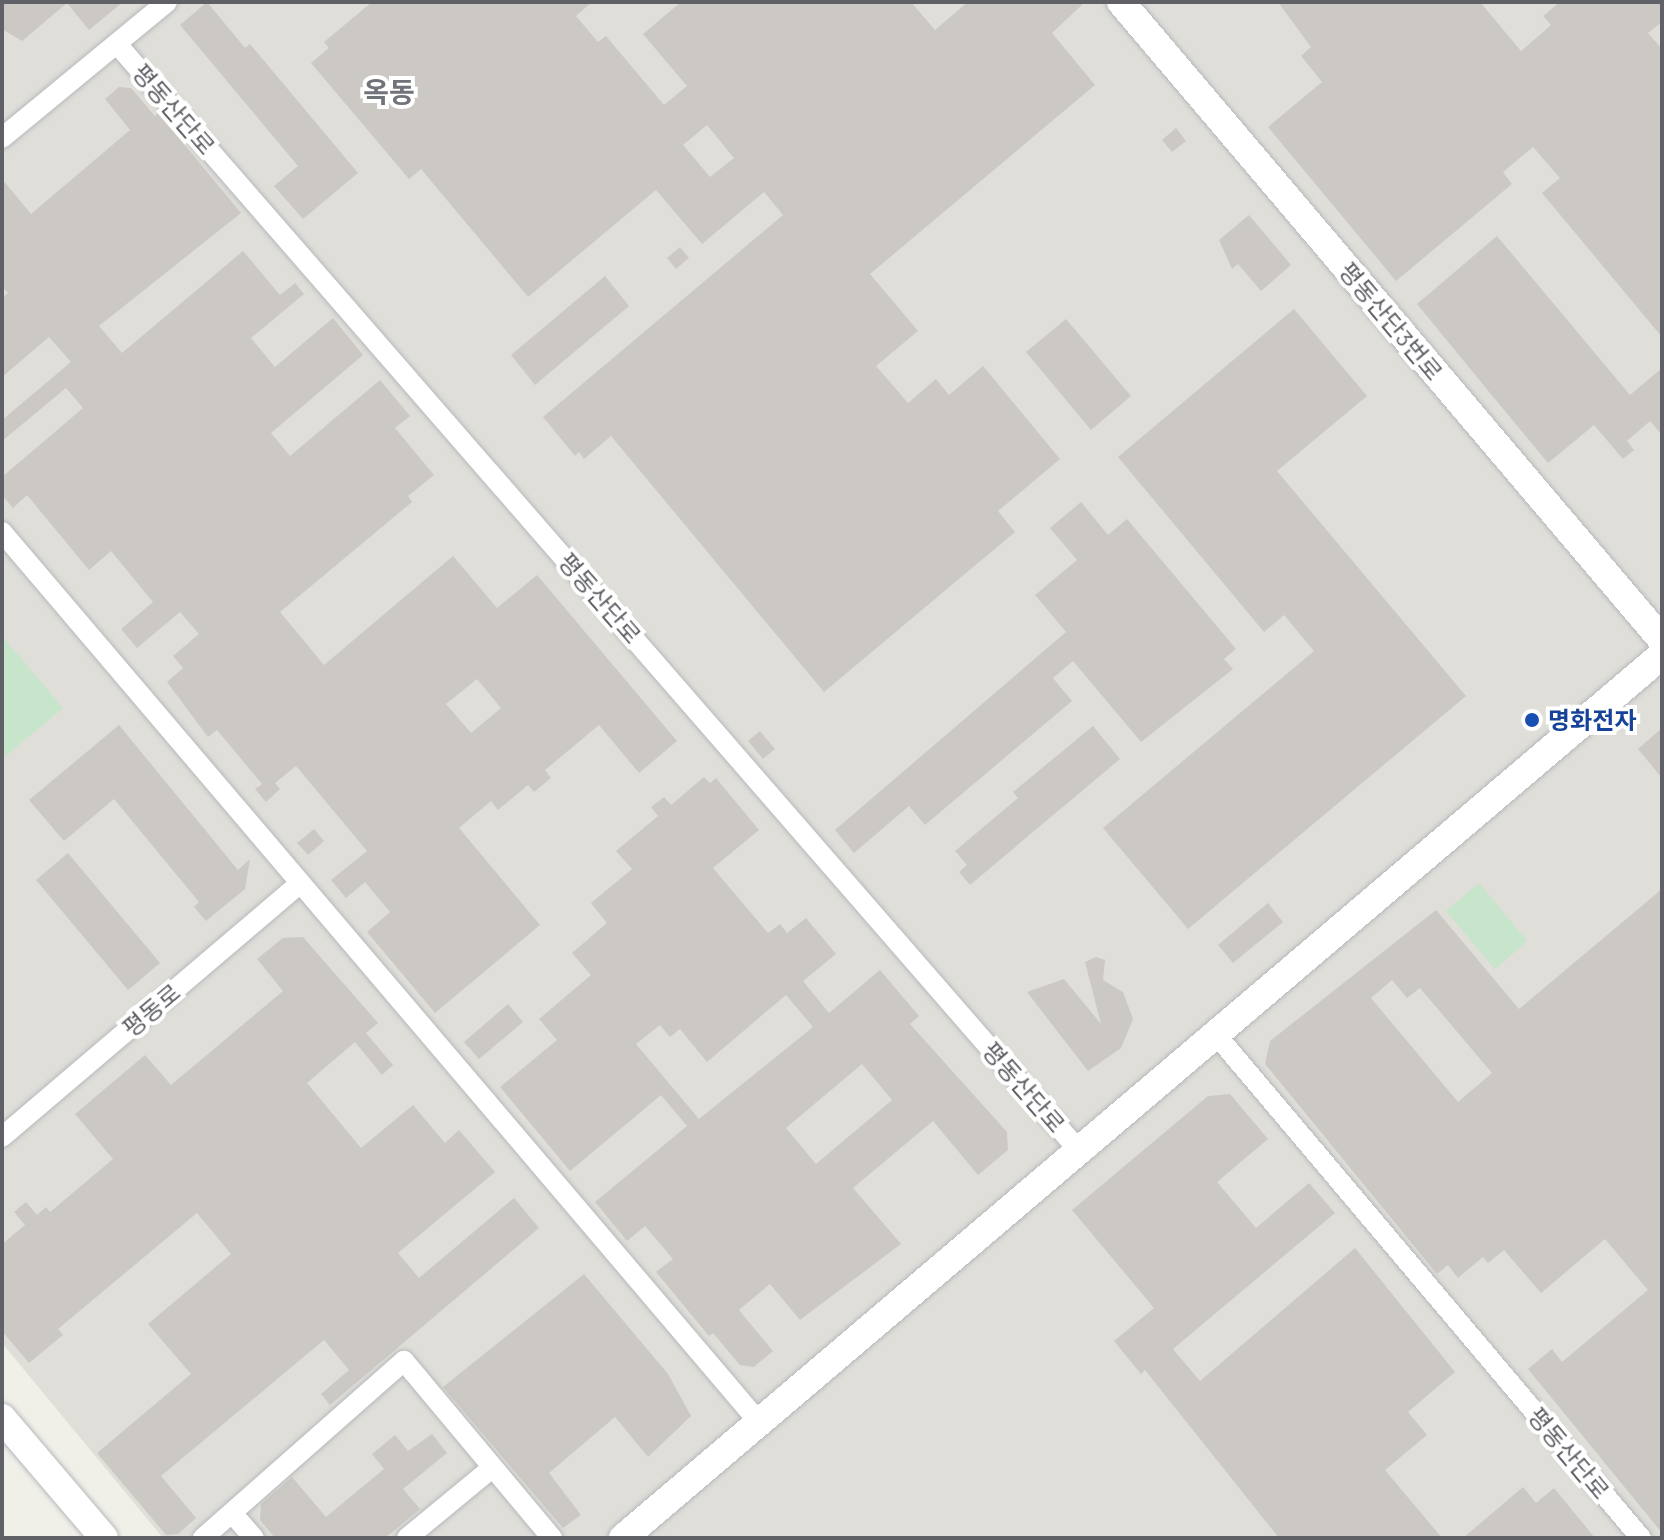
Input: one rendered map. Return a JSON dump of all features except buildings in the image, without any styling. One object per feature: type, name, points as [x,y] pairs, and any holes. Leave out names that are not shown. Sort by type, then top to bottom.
[{"type":"street","points":[[2,138],[167,2]]},
{"type":"street","name":"평동산단3번로","points":[[1121,2],[1662,640]]},
{"type":"street","name":"평동산단로","points":[[117,44],[1081,1153]]},
{"type":"street","points":[[2,532],[759,1422]]},
{"type":"street","name":"평동산단로","points":[[623,1538],[1218,1037],[1662,655]]},
{"type":"street","name":"평동로","points":[[2,1137],[300,883]]},
{"type":"street","name":"평동산단로","points":[[1218,1037],[1641,1538]]},
{"type":"street","points":[[203,1538],[404,1361],[552,1538]]},
{"type":"street","points":[[2,1418],[104,1538]]},
{"type":"street","points":[[407,1538],[492,1468]]},
{"type":"street","points":[[232,1513],[254,1538]]},
{"type":"shaded area","points":[[2,2],[1662,2],[1662,1538],[163,1538],[2,1343]]},
{"type":"green space","points":[[2,636],[63,708],[2,759]]},
{"type":"green space","points":[[1479,883],[1527,941],[1495,969],[1446,911]]},
{"type":"place","name":"명화전자","points":[[1532,720]]},
{"type":"district","name":"옥동","points":[[389,91]]}]
